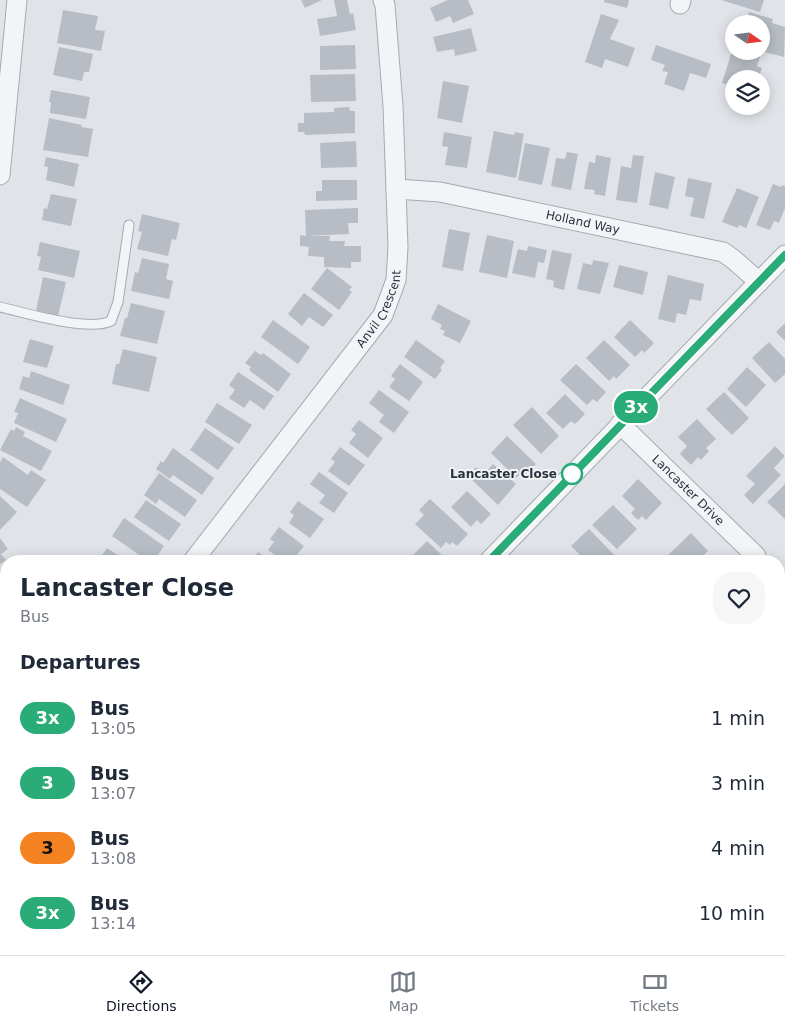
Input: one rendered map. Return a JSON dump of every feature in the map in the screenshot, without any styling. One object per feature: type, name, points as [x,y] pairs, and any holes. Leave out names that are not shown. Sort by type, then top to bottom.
[{"type":"street","points":[[1,163],[17,0]]},
{"type":"street","name":"Anvil Crescent","points":[[198,555],[383,314],[396,280],[398,247],[393,106],[385,5],[383,0]]},
{"type":"street","name":"Holland Way","points":[[396,189],[440,192],[723,252],[733,258],[759,282]]},
{"type":"street","points":[[495,555],[785,255]]},
{"type":"street","name":"Lancaster Drive","points":[[620,424],[755,555]]},
{"type":"lane","points":[[0,307],[58,321],[102,325],[111,321],[118,302],[130,225]]},
{"type":"building","points":[[301,0],[322,0],[305,8]]},
{"type":"building","points":[[334,0],[347,0],[350,14],[353,13],[356,30],[320,36],[317,19],[337,16]]},
{"type":"building","points":[[448,0],[468,0],[474,14],[453,23],[450,16],[436,22],[430,8]]},
{"type":"building","points":[[604,0],[629,0],[627,8],[604,2]]},
{"type":"building","points":[[721,0],[764,0],[760,12]]},
{"type":"building","points":[[63,10],[98,16],[95,30],[105,31],[101,51],[57,43]]},
{"type":"building","points":[[749,12],[759,15],[748,15]]},
{"type":"building","points":[[601,14],[619,20],[610,39],[635,48],[628,67],[605,59],[602,68],[585,62]]},
{"type":"building","points":[[770,18],[773,19],[772,23],[785,27],[784,57],[770,53]]},
{"type":"building","points":[[471,28],[477,51],[455,56],[454,49],[437,52],[433,37]]},
{"type":"building","points":[[355,45],[356,69],[320,70],[320,46]]},
{"type":"building","points":[[656,45],[711,64],[706,78],[690,73],[684,91],[664,84],[668,72],[662,71],[665,65],[651,60]]},
{"type":"building","points":[[59,47],[93,54],[89,72],[84,72],[82,81],[53,75]]},
{"type":"building","points":[[729,60],[759,60],[757,66],[762,68],[761,70],[726,70]]},
{"type":"building","points":[[725,73],[725,84],[722,83]]},
{"type":"building","points":[[355,74],[356,101],[311,102],[310,75]]},
{"type":"building","points":[[443,81],[469,86],[462,123],[437,118]]},
{"type":"building","points":[[51,90],[90,97],[86,119],[50,113]]},
{"type":"building","points":[[349,107],[350,111],[355,111],[355,133],[305,135],[304,132],[298,132],[298,123],[304,123],[304,113],[334,112],[334,108]]},
{"type":"building","points":[[49,118],[93,129],[88,157],[43,150]]},
{"type":"building","points":[[494,131],[514,135],[515,132],[524,134],[516,178],[486,172]]},
{"type":"building","points":[[444,132],[472,137],[467,168],[445,165],[448,147],[442,146]]},
{"type":"building","points":[[356,141],[357,167],[321,168],[320,143]]},
{"type":"building","points":[[525,143],[550,148],[542,185],[518,180]]},
{"type":"building","points":[[567,152],[578,154],[571,190],[551,186],[556,158],[565,159]]},
{"type":"building","points":[[596,155],[611,158],[605,196],[594,194],[595,190],[584,189],[589,162],[595,163]]},
{"type":"building","points":[[633,155],[644,156],[637,203],[616,200],[621,166],[631,168]]},
{"type":"building","points":[[46,157],[79,164],[74,187],[46,180],[48,167],[44,166]]},
{"type":"building","points":[[655,172],[675,177],[668,209],[649,205]]},
{"type":"building","points":[[688,178],[712,183],[704,219],[690,216],[694,198],[685,196]]},
{"type":"building","points":[[322,180],[357,180],[357,200],[316,201],[316,191],[322,191]]},
{"type":"building","points":[[773,184],[781,187],[782,185],[785,186],[785,208],[779,223],[774,221],[770,230],[756,225]]},
{"type":"building","points":[[737,188],[759,197],[746,228],[739,225],[738,228],[722,222]]},
{"type":"building","points":[[51,194],[77,199],[71,226],[42,220],[44,208],[47,209]]},
{"type":"building","points":[[358,208],[358,223],[348,223],[349,234],[307,236],[330,236],[329,241],[345,241],[344,246],[361,246],[361,262],[351,262],[351,268],[324,267],[324,257],[308,256],[309,247],[300,246],[300,235],[306,236],[305,210]]},
{"type":"building","points":[[142,214],[180,223],[176,240],[172,239],[168,256],[137,249],[142,232],[138,231]]},
{"type":"building","points":[[449,229],[470,233],[463,271],[442,267]]},
{"type":"building","points":[[487,235],[514,241],[507,278],[479,272]]},
{"type":"building","points":[[40,242],[80,251],[74,278],[38,270],[41,257],[37,256]]},
{"type":"building","points":[[528,246],[547,250],[544,263],[538,262],[535,278],[512,273],[518,249],[527,251]]},
{"type":"building","points":[[552,250],[572,254],[564,290],[553,287],[554,281],[546,279]]},
{"type":"building","points":[[142,258],[169,264],[166,279],[173,281],[169,299],[131,291],[135,272],[138,273]]},
{"type":"building","points":[[593,260],[609,263],[600,294],[577,289],[583,263],[592,265]]},
{"type":"building","points":[[619,265],[648,272],[643,295],[613,287]]},
{"type":"building","points":[[327,268],[352,287],[349,290],[352,292],[339,310],[311,289]]},
{"type":"building","points":[[668,275],[704,284],[701,301],[690,299],[686,315],[677,313],[675,323],[658,319]]},
{"type":"building","points":[[43,277],[66,282],[58,316],[36,311]]},
{"type":"building","points":[[304,293],[333,315],[323,327],[309,317],[302,326],[288,314]]},
{"type":"building","points":[[131,303],[165,311],[157,344],[120,336]]},
{"type":"building","points":[[438,304],[471,321],[460,343],[443,335],[445,331],[440,329],[442,325],[431,319]]},
{"type":"building","points":[[273,320],[310,347],[298,364],[261,337]]},
{"type":"building","points":[[630,320],[654,343],[644,353],[642,350],[635,357],[614,337]]},
{"type":"building","points":[[785,323],[785,341],[776,332]]},
{"type":"building","points":[[30,339],[54,346],[47,368],[23,362]]},
{"type":"building","points":[[416,340],[445,361],[440,368],[442,370],[435,379],[404,357]]},
{"type":"building","points":[[604,340],[630,365],[616,379],[614,376],[609,381],[586,358]]},
{"type":"building","points":[[769,342],[785,359],[785,374],[775,383],[752,358]]},
{"type":"building","points":[[123,349],[157,357],[149,392],[112,384],[116,364],[119,364]]},
{"type":"building","points":[[255,351],[261,355],[263,353],[291,374],[278,392],[249,370],[251,367],[245,363]]},
{"type":"building","points":[[400,364],[423,382],[409,401],[389,387],[395,379],[391,376]]},
{"type":"building","points":[[576,364],[606,392],[597,402],[593,399],[587,405],[560,380]]},
{"type":"building","points":[[747,367],[766,385],[746,407],[727,389]]},
{"type":"building","points":[[31,371],[70,385],[63,405],[19,389],[23,376],[29,378]]},
{"type":"building","points":[[238,372],[274,396],[264,410],[250,400],[244,408],[229,398],[235,390],[229,385]]},
{"type":"building","points":[[379,390],[409,412],[394,433],[379,422],[384,415],[369,403]]},
{"type":"building","points":[[724,392],[749,418],[732,435],[706,409]]},
{"type":"building","points":[[565,394],[585,414],[575,424],[571,421],[563,429],[546,413]]},
{"type":"building","points":[[20,398],[67,419],[56,442],[14,423],[18,413],[14,412]]},
{"type":"building","points":[[217,403],[252,425],[239,444],[205,422]]},
{"type":"building","points":[[532,407],[559,436],[541,454],[513,425]]},
{"type":"building","points":[[697,419],[716,439],[706,448],[709,451],[701,460],[698,457],[691,465],[680,454],[687,446],[678,437]]},
{"type":"building","points":[[359,420],[383,438],[368,458],[349,443],[356,434],[351,430]]},
{"type":"building","points":[[16,427],[25,432],[23,436],[52,451],[41,471],[0,450],[11,429],[14,431]]},
{"type":"building","points":[[205,428],[234,448],[218,470],[190,450]]},
{"type":"building","points":[[507,436],[536,464],[526,474],[523,471],[516,478],[491,453]]},
{"type":"building","points":[[775,446],[785,456],[774,468],[781,475],[753,504],[744,495],[755,484],[746,476]]},
{"type":"building","points":[[340,447],[365,465],[349,486],[328,471],[335,462],[331,459]]},
{"type":"building","points":[[173,448],[214,478],[202,495],[173,475],[170,479],[156,469],[161,461],[163,463]]},
{"type":"building","points":[[3,457],[28,475],[31,470],[46,480],[27,507],[0,489],[0,462]]},
{"type":"building","points":[[493,464],[516,484],[498,505],[468,476],[476,467],[484,474]]},
{"type":"building","points":[[319,472],[348,493],[334,513],[319,503],[325,495],[310,484]]},
{"type":"building","points":[[159,473],[197,500],[185,517],[159,499],[156,504],[144,495]]},
{"type":"building","points":[[638,479],[662,503],[646,520],[642,516],[638,520],[631,513],[635,509],[622,496]]},
{"type":"building","points":[[785,484],[785,519],[767,502]]},
{"type":"building","points":[[467,491],[491,514],[481,524],[477,520],[471,527],[451,507]]},
{"type":"building","points":[[0,496],[17,512],[0,530]]},
{"type":"building","points":[[430,499],[468,534],[457,546],[452,542],[450,545],[446,542],[441,548],[415,524],[424,515],[419,510]]},
{"type":"building","points":[[146,500],[181,524],[169,541],[134,517]]},
{"type":"building","points":[[298,501],[324,519],[310,538],[289,523],[294,515],[290,512]]},
{"type":"building","points":[[613,505],[637,529],[617,549],[592,525]]},
{"type":"building","points":[[124,518],[164,546],[158,555],[139,555],[112,536]]},
{"type":"building","points":[[279,527],[304,546],[297,555],[275,555],[268,550],[274,542],[270,539]]},
{"type":"building","points":[[589,529],[614,555],[580,555],[571,546]]},
{"type":"building","points":[[691,533],[708,551],[704,555],[668,555]]},
{"type":"building","points":[[0,538],[8,549],[0,555]]},
{"type":"building","points":[[427,541],[442,555],[413,555]]},
{"type":"building","points":[[107,548],[118,555],[102,555]]},
{"type":"bus line","name":"3x","points":[[495,555],[785,255]]},
{"type":"place","name":"Lancaster Close","points":[[572,474]]}]
